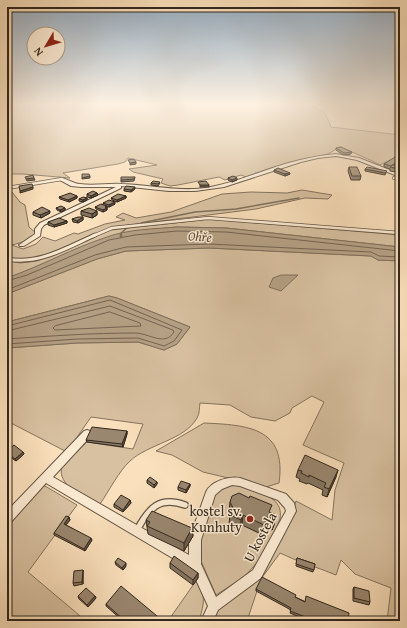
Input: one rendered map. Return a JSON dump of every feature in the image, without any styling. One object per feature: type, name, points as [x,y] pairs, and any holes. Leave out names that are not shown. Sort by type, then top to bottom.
[{"type":"street","points":[[62,179],[73,185],[80,186],[122,185],[169,190],[195,190],[222,186],[300,162],[331,155],[358,159],[400,176]]},
{"type":"street","points":[[22,245],[38,235],[38,229],[42,224],[122,185]]},
{"type":"street","points":[[7,518],[87,434]]},
{"type":"street","points":[[46,478],[195,565]]},
{"type":"street","name":"U kostela","points":[[207,621],[214,606],[257,574],[291,511],[290,506],[282,497],[240,482],[232,481],[218,486],[211,492],[195,540],[195,565],[214,606]]},
{"type":"lane","points":[[394,178],[400,176]]},
{"type":"lane","points":[[7,188],[62,179]]},
{"type":"lane","points":[[7,259],[18,261],[40,259],[112,228],[208,218],[400,233]]},
{"type":"lane","points":[[136,531],[143,518],[157,506],[165,502],[173,501],[185,505]]},
{"type":"shaded area","points":[[7,134],[400,135],[400,161],[390,160],[380,165],[340,147],[328,154],[275,167],[246,177],[241,175],[225,180],[219,177],[170,186],[161,183],[163,179],[133,172],[129,169],[157,165],[128,158],[125,162],[118,164],[63,173],[70,178],[7,174]]},
{"type":"shaded area","points":[[302,190],[332,195],[328,199],[305,198],[256,209],[113,227],[41,257],[11,261],[20,263],[37,261],[111,230],[210,219],[400,235],[400,247],[226,228],[177,227],[135,231],[7,278],[7,192],[12,192],[20,202],[25,205],[29,227],[36,233],[23,242],[12,245],[23,249],[36,244],[43,237],[55,241],[74,233],[78,234],[105,224],[125,220],[116,217],[123,213],[136,218],[171,212],[222,194],[251,192],[287,193]]},
{"type":"shaded area","points":[[209,248],[371,256],[378,260],[400,261],[400,621],[387,621],[391,588],[355,574],[341,560],[336,575],[280,553],[261,579],[247,621],[213,621],[218,608],[255,580],[291,517],[296,501],[332,520],[335,490],[344,463],[303,445],[324,402],[312,396],[292,408],[290,413],[275,421],[251,417],[230,405],[200,403],[198,416],[191,425],[184,432],[146,450],[130,461],[118,476],[100,504],[73,490],[67,485],[61,473],[62,466],[87,442],[133,449],[143,424],[91,417],[73,443],[65,451],[7,421],[7,348],[77,343],[138,342],[164,350],[177,344],[190,327],[109,296],[7,322],[7,294],[97,259],[126,251]]},
{"type":"shaded area","points":[[204,423],[235,425],[249,428],[261,433],[270,440],[277,450],[280,464],[279,483],[266,487],[203,472],[172,455],[156,451]]},
{"type":"shaded area","points":[[230,484],[270,497],[279,508],[280,519],[263,556],[244,577],[216,595],[201,561],[200,535],[213,495],[220,488]]},
{"type":"shaded area","points":[[40,486],[45,486],[77,505],[28,572],[86,621],[7,621],[7,523]]},
{"type":"shaded area","points":[[198,578],[203,600],[199,621],[168,621]]},
{"type":"water","name":"Ohře","points":[[177,227],[226,228],[400,247],[400,261],[378,260],[371,256],[209,248],[126,251],[97,259],[7,294],[7,278],[82,246],[124,232]]},
{"type":"water","points":[[281,275],[298,275],[281,291],[269,287],[273,278]]},
{"type":"water","points":[[109,296],[190,327],[177,344],[164,350],[138,342],[77,343],[7,348],[7,322]]},
{"type":"building","points":[[341,147],[352,152],[344,153],[336,148]]},
{"type":"building","points":[[395,157],[400,160],[391,166],[384,164]]},
{"type":"building","points":[[134,159],[136,162],[130,163],[128,160]]},
{"type":"building","points":[[393,165],[400,167],[400,169],[390,167]]},
{"type":"building","points":[[349,167],[357,167],[361,176],[352,176]]},
{"type":"building","points":[[367,167],[387,171],[385,173],[365,169]]},
{"type":"building","points":[[278,168],[290,173],[285,174],[274,170]]},
{"type":"building","points":[[82,174],[89,174],[90,176],[82,178]]},
{"type":"building","points":[[33,175],[34,178],[26,179],[25,177]]},
{"type":"building","points":[[233,176],[237,178],[232,180],[228,178]]},
{"type":"building","points":[[121,177],[135,177],[134,179],[121,180]]},
{"type":"building","points":[[153,181],[160,182],[158,184],[151,183]]},
{"type":"building","points":[[206,181],[209,185],[200,185],[198,182]]},
{"type":"building","points":[[32,184],[33,187],[20,191],[19,186]]},
{"type":"building","points":[[126,186],[135,187],[131,190],[124,189]]},
{"type":"building","points":[[93,191],[97,193],[91,196],[87,194]]},
{"type":"building","points":[[70,193],[77,196],[68,200],[59,197]]},
{"type":"building","points":[[118,194],[126,196],[117,200],[111,198]]},
{"type":"building","points":[[83,197],[87,198],[83,200],[79,199]]},
{"type":"building","points":[[109,200],[115,202],[109,205],[103,203]]},
{"type":"building","points":[[101,204],[107,206],[105,207],[107,208],[103,210],[95,207]]},
{"type":"building","points":[[61,206],[65,208],[60,210],[56,208]]},
{"type":"building","points":[[42,207],[50,211],[40,215],[33,212]]},
{"type":"building","points":[[89,208],[97,211],[92,214],[81,211]]},
{"type":"building","points":[[83,217],[77,221],[72,219]]},
{"type":"building","points":[[59,218],[67,221],[54,225],[48,222]]},
{"type":"building","points":[[92,427],[127,431],[122,444],[86,440]]},
{"type":"building","points":[[14,445],[23,452],[15,459],[7,453],[7,451]]},
{"type":"building","points":[[305,455],[338,470],[329,489],[324,487],[326,483],[309,475],[309,477],[301,473],[302,471],[298,470]]},
{"type":"building","points":[[150,477],[157,482],[154,485],[147,480]]},
{"type":"building","points":[[181,481],[190,484],[186,490],[178,487]]},
{"type":"building","points":[[239,493],[249,498],[250,496],[272,505],[269,512],[276,515],[274,520],[267,517],[264,525],[243,515],[241,520],[230,515],[233,508],[230,502],[232,496]]},
{"type":"building","points":[[121,495],[130,500],[123,510],[114,504]]},
{"type":"building","points":[[152,511],[192,528],[184,543],[147,526],[150,522],[146,520]]},
{"type":"building","points":[[66,516],[69,517],[64,524],[91,538],[84,549],[54,533]]},
{"type":"building","points":[[174,556],[198,573],[193,580],[170,563]]},
{"type":"building","points":[[118,558],[126,563],[122,568],[115,562]]},
{"type":"building","points":[[297,558],[315,564],[314,570],[296,564]]},
{"type":"building","points":[[83,570],[82,582],[73,583],[74,571]]},
{"type":"building","points":[[262,577],[296,595],[295,597],[305,602],[306,596],[349,613],[348,621],[316,621],[290,611],[291,608],[256,589]]},
{"type":"building","points":[[121,586],[163,621],[125,621],[106,604]]},
{"type":"building","points":[[354,587],[369,591],[370,602],[354,598]]},
{"type":"building","points":[[86,588],[95,596],[87,605],[78,596]]},
{"type":"waterway","points":[[141,223],[195,212],[236,209],[299,198]]},
{"type":"waterway","points":[[121,237],[121,233],[127,228]]},
{"type":"place","name":"kostel sv. Kunhuty","points":[[250,519]]}]
